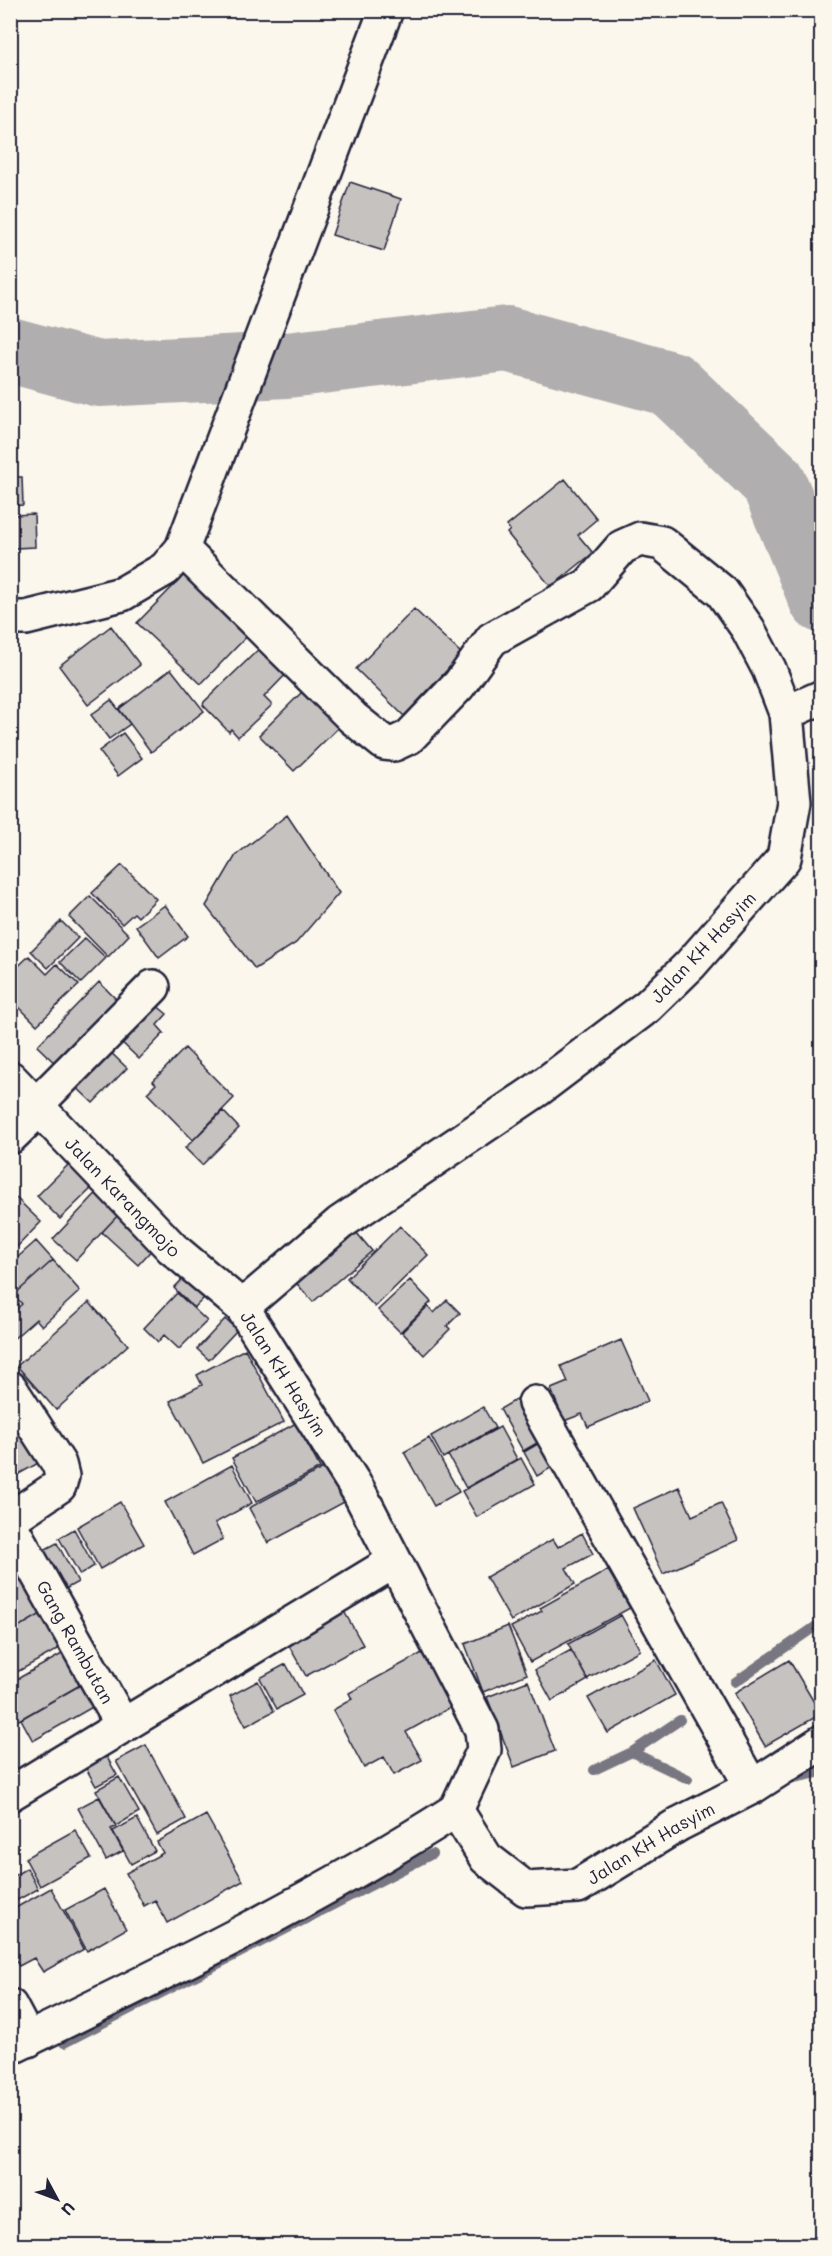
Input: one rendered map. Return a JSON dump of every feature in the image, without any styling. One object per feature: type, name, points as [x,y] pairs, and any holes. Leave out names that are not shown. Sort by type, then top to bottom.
[{"type":"street","points":[[16,623],[122,594],[165,569],[182,549],[386,10]]},
{"type":"street","name":"Jalan KH Hasyim","points":[[182,549],[353,718],[384,743],[393,744],[409,737],[459,685],[492,639],[589,585],[622,547],[640,539],[662,543],[722,592],[748,629],[763,659],[801,706],[794,802],[784,858],[690,966],[648,1006],[537,1090],[340,1223],[242,1307],[358,1490],[393,1562],[482,1730],[484,1750],[456,1810],[486,1858],[526,1889],[578,1886],[679,1824],[752,1787],[822,1742]]},
{"type":"street","points":[[10,1137],[153,987]]},
{"type":"street","name":"Jalan Karangmojo","points":[[10,1078],[172,1248],[242,1307]]},
{"type":"street","points":[[10,1388],[59,1464],[62,1476],[59,1486],[10,1519]]},
{"type":"street","points":[[535,1403],[752,1787]]},
{"type":"street","name":"Gang Rambutan","points":[[10,1525],[123,1726]]},
{"type":"street","points":[[10,1794],[393,1562]]},
{"type":"street","points":[[10,2006],[20,2044],[216,1948],[403,1844],[456,1810]]},
{"type":"building","points":[[350,182],[401,199],[384,251],[332,235]]},
{"type":"building","points":[[10,477],[22,477],[23,505],[10,506]]},
{"type":"building","points":[[565,479],[597,519],[578,535],[593,553],[551,587],[507,533],[510,530],[507,526]]},
{"type":"building","points":[[13,512],[13,515],[34,514],[35,547],[15,548],[15,559],[10,560],[10,513]]},
{"type":"building","points":[[186,573],[249,634],[201,684],[137,623]]},
{"type":"building","points":[[414,609],[462,654],[404,716],[356,669]]},
{"type":"building","points":[[111,626],[140,665],[88,705],[59,666]]},
{"type":"building","points":[[263,645],[289,671],[264,697],[272,705],[238,737],[231,729],[229,732],[203,705]]},
{"type":"building","points":[[171,669],[204,711],[151,752],[119,709]]},
{"type":"building","points":[[306,688],[342,724],[294,771],[259,735]]},
{"type":"building","points":[[111,700],[130,724],[109,739],[91,715]]},
{"type":"building","points":[[123,733],[142,758],[118,776],[99,751]]},
{"type":"building","points":[[287,815],[339,893],[296,943],[255,969],[206,906],[236,855]]},
{"type":"building","points":[[122,865],[156,899],[138,917],[134,913],[122,924],[92,893]]},
{"type":"building","points":[[90,896],[129,935],[108,957],[69,917]]},
{"type":"building","points":[[165,905],[188,936],[159,958],[136,926]]},
{"type":"building","points":[[61,921],[78,938],[48,968],[31,951]]},
{"type":"building","points":[[85,938],[106,958],[81,983],[60,962]]},
{"type":"building","points":[[29,956],[47,974],[57,964],[79,985],[37,1025],[10,998],[10,974]]},
{"type":"building","points":[[99,982],[122,1005],[61,1069],[37,1046]]},
{"type":"building","points":[[150,1000],[167,1014],[157,1025],[164,1033],[139,1059],[115,1036]]},
{"type":"building","points":[[105,1047],[127,1068],[93,1103],[71,1082]]},
{"type":"building","points":[[185,1048],[234,1098],[193,1140],[147,1093],[156,1084],[153,1081]]},
{"type":"building","points":[[223,1111],[239,1128],[202,1165],[185,1148]]},
{"type":"building","points":[[74,1159],[97,1183],[60,1219],[37,1196]]},
{"type":"building","points":[[105,1184],[121,1212],[76,1260],[53,1239]]},
{"type":"building","points":[[10,1192],[41,1222],[15,1249],[10,1244]]},
{"type":"building","points":[[121,1212],[156,1245],[138,1265],[102,1232]]},
{"type":"building","points":[[350,1225],[372,1251],[313,1302],[291,1277]]},
{"type":"building","points":[[400,1226],[428,1255],[375,1307],[347,1278]]},
{"type":"building","points":[[36,1241],[53,1260],[14,1295],[10,1290],[10,1264]]},
{"type":"building","points":[[53,1260],[80,1291],[42,1326],[36,1319],[11,1341],[10,1315],[22,1304],[14,1295]]},
{"type":"building","points":[[192,1269],[213,1289],[194,1308],[174,1288]]},
{"type":"building","points":[[410,1280],[431,1302],[400,1332],[378,1310]]},
{"type":"building","points":[[177,1293],[207,1321],[179,1349],[164,1335],[158,1342],[144,1328]]},
{"type":"building","points":[[447,1300],[460,1313],[447,1326],[450,1329],[424,1355],[402,1332],[428,1306],[434,1313]]},
{"type":"building","points":[[89,1302],[128,1345],[56,1410],[17,1366]]},
{"type":"building","points":[[225,1319],[237,1330],[209,1360],[197,1349]]},
{"type":"building","points":[[621,1340],[648,1401],[588,1427],[582,1414],[564,1421],[551,1389],[568,1382],[561,1366]]},
{"type":"building","points":[[245,1349],[284,1422],[203,1463],[170,1401],[202,1385],[197,1375]]},
{"type":"building","points":[[521,1397],[544,1439],[523,1451],[500,1409]]},
{"type":"building","points":[[483,1407],[495,1428],[443,1458],[431,1436]]},
{"type":"building","points":[[17,1417],[42,1461],[10,1479],[10,1421]]},
{"type":"building","points":[[296,1423],[320,1468],[256,1502],[232,1458]]},
{"type":"building","points":[[500,1427],[517,1459],[466,1488],[448,1455]]},
{"type":"building","points":[[429,1438],[459,1492],[434,1506],[404,1452]]},
{"type":"building","points":[[548,1438],[561,1462],[537,1476],[524,1452]]},
{"type":"building","points":[[521,1458],[535,1484],[477,1517],[462,1491]]},
{"type":"building","points":[[232,1465],[252,1503],[215,1523],[223,1539],[193,1555],[165,1502]]},
{"type":"building","points":[[329,1465],[348,1500],[268,1543],[249,1508]]},
{"type":"building","points":[[679,1487],[692,1516],[721,1503],[738,1540],[663,1574],[633,1508]]},
{"type":"building","points":[[120,1502],[144,1544],[100,1569],[77,1527]]},
{"type":"building","points":[[74,1529],[94,1566],[80,1575],[59,1538]]},
{"type":"building","points":[[582,1533],[593,1554],[566,1568],[575,1584],[511,1621],[486,1577],[553,1539],[558,1547]]},
{"type":"building","points":[[57,1543],[78,1582],[58,1593],[36,1554]]},
{"type":"building","points":[[608,1570],[630,1608],[530,1662],[511,1627],[542,1611],[540,1608]]},
{"type":"building","points":[[27,1573],[48,1610],[10,1632],[10,1579],[12,1581]]},
{"type":"building","points":[[341,1606],[363,1645],[306,1676],[284,1637]]},
{"type":"building","points":[[48,1610],[67,1644],[10,1676],[10,1632]]},
{"type":"building","points":[[621,1615],[640,1650],[587,1679],[568,1644]]},
{"type":"building","points":[[508,1626],[527,1674],[483,1692],[465,1644]]},
{"type":"building","points":[[433,1647],[462,1701],[406,1732],[422,1760],[394,1775],[384,1757],[364,1768],[333,1710],[352,1699],[349,1693]]},
{"type":"building","points":[[69,1650],[87,1681],[17,1721],[10,1708],[10,1683]]},
{"type":"building","points":[[571,1650],[588,1680],[552,1701],[535,1670]]},
{"type":"building","points":[[656,1660],[675,1695],[608,1733],[588,1698]]},
{"type":"building","points":[[789,1660],[821,1714],[765,1746],[734,1693]]},
{"type":"building","points":[[286,1664],[303,1695],[277,1709],[260,1678]]},
{"type":"building","points":[[258,1681],[274,1711],[246,1726],[230,1696]]},
{"type":"building","points":[[528,1681],[555,1751],[514,1767],[487,1697]]},
{"type":"building","points":[[84,1683],[96,1705],[33,1741],[21,1719]]},
{"type":"building","points":[[146,1745],[186,1819],[157,1835],[116,1761]]},
{"type":"building","points":[[104,1752],[117,1775],[96,1786],[83,1763]]},
{"type":"building","points":[[119,1777],[139,1812],[116,1826],[96,1790]]},
{"type":"building","points":[[99,1797],[116,1827],[111,1829],[123,1851],[106,1860],[78,1808]]},
{"type":"building","points":[[206,1815],[243,1881],[167,1923],[155,1900],[144,1906],[126,1873],[163,1853],[157,1842]]},
{"type":"building","points":[[137,1818],[155,1851],[131,1864],[113,1831]]},
{"type":"building","points":[[75,1830],[91,1858],[40,1886],[25,1858]]},
{"type":"building","points":[[27,1868],[38,1889],[10,1904],[10,1878]]},
{"type":"building","points":[[51,1888],[84,1949],[43,1972],[34,1958],[19,1966],[10,1950],[10,1911]]},
{"type":"building","points":[[104,1889],[126,1929],[87,1951],[65,1910]]},
{"type":"waterway","points":[[10,350],[99,374],[287,365],[507,339],[671,384],[773,481],[822,600]]},
{"type":"waterway","points":[[735,1682],[822,1622]]},
{"type":"waterway","points":[[594,1770],[632,1752],[680,1720]]},
{"type":"waterway","points":[[632,1752],[688,1779]]},
{"type":"waterway","points":[[784,1780],[822,1772]]},
{"type":"waterway","points":[[64,2043],[432,1854]]}]
